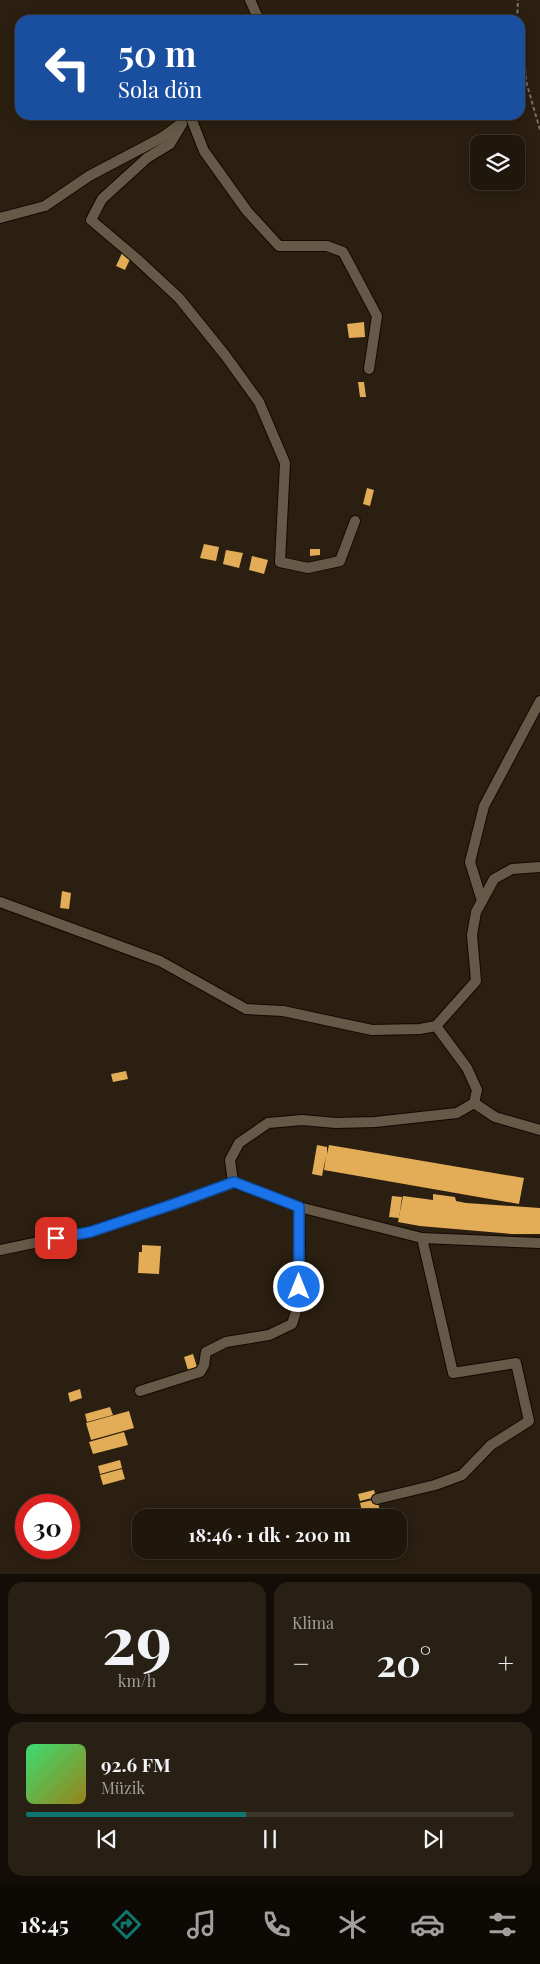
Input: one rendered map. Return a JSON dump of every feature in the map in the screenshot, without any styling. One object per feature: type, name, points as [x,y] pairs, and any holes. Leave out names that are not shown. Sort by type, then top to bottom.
[{"type":"street","points":[[250,0],[257,15]]},
{"type":"street","points":[[0,218],[45,206],[88,176],[161,138],[188,120]]},
{"type":"street","points":[[194,120],[204,152],[248,211],[279,246],[327,246],[343,252],[377,316],[369,369]]},
{"type":"street","points":[[182,124],[170,144],[147,158],[102,199],[91,220],[179,298],[225,355],[259,402],[285,462],[280,562],[308,568],[340,561],[355,521]]},
{"type":"street","points":[[482,901],[470,862],[484,806],[540,701]]},
{"type":"street","points":[[0,902],[160,961],[246,1009],[283,1011],[372,1030],[420,1029],[436,1026],[476,981],[472,935],[476,912],[494,880],[512,869],[540,867]]},
{"type":"street","points":[[234,1182],[230,1160],[239,1143],[268,1123],[302,1120],[336,1123],[375,1122],[457,1113],[474,1103],[477,1090],[467,1068],[436,1026]]},
{"type":"street","points":[[474,1103],[495,1117],[540,1130]]},
{"type":"street","points":[[0,1250],[90,1232],[234,1182],[299,1207],[422,1238],[540,1243]]},
{"type":"street","points":[[140,1391],[200,1372],[204,1365],[206,1352],[226,1342],[268,1335],[292,1324],[297,1312],[299,1287],[299,1207]]},
{"type":"street","points":[[377,1498],[435,1485],[462,1475],[491,1445],[528,1421],[516,1362],[452,1374],[422,1238]]},
{"type":"path","points":[[517,15],[518,0]]},
{"type":"path","points":[[525,67],[526,82],[540,130]]},
{"type":"building","points":[[122,253],[131,257],[125,270],[116,266]]},
{"type":"building","points":[[364,322],[365,337],[349,338],[347,324]]},
{"type":"building","points":[[358,382],[364,382],[366,397],[360,397]]},
{"type":"building","points":[[367,488],[374,490],[370,506],[363,504]]},
{"type":"building","points":[[204,544],[219,547],[216,561],[200,558]]},
{"type":"building","points":[[310,549],[320,549],[320,555],[310,556]]},
{"type":"building","points":[[226,550],[243,553],[239,568],[223,564]]},
{"type":"building","points":[[252,556],[268,560],[264,574],[249,570]]},
{"type":"building","points":[[62,891],[71,893],[69,909],[60,908]]},
{"type":"building","points":[[126,1071],[128,1079],[113,1082],[111,1074]]},
{"type":"building","points":[[317,1145],[327,1147],[327,1154],[329,1145],[524,1178],[519,1204],[324,1170],[326,1156],[322,1176],[312,1174]]},
{"type":"building","points":[[433,1194],[455,1197],[456,1201],[466,1203],[540,1208],[540,1234],[512,1234],[420,1226],[398,1222],[403,1196],[433,1200]]},
{"type":"building","points":[[392,1196],[402,1197],[399,1218],[389,1217]]},
{"type":"building","points":[[142,1245],[161,1246],[159,1274],[138,1273],[139,1252],[142,1252]]},
{"type":"building","points":[[193,1354],[197,1367],[188,1370],[184,1357]]},
{"type":"building","points":[[80,1389],[82,1398],[70,1402],[68,1393]]},
{"type":"building","points":[[110,1407],[113,1415],[87,1422],[85,1414]]},
{"type":"building","points":[[129,1411],[134,1428],[91,1440],[86,1423]]},
{"type":"building","points":[[124,1432],[128,1445],[93,1454],[89,1442]]},
{"type":"building","points":[[120,1460],[122,1468],[100,1474],[98,1466]]},
{"type":"building","points":[[122,1469],[125,1479],[103,1485],[100,1475]]},
{"type":"building","points":[[374,1490],[376,1497],[360,1501],[358,1494]]},
{"type":"building","points":[[377,1499],[380,1509],[362,1509],[360,1503]]},
{"type":"route","points":[[56,1238],[90,1232],[234,1182],[299,1207],[299,1287]]}]
